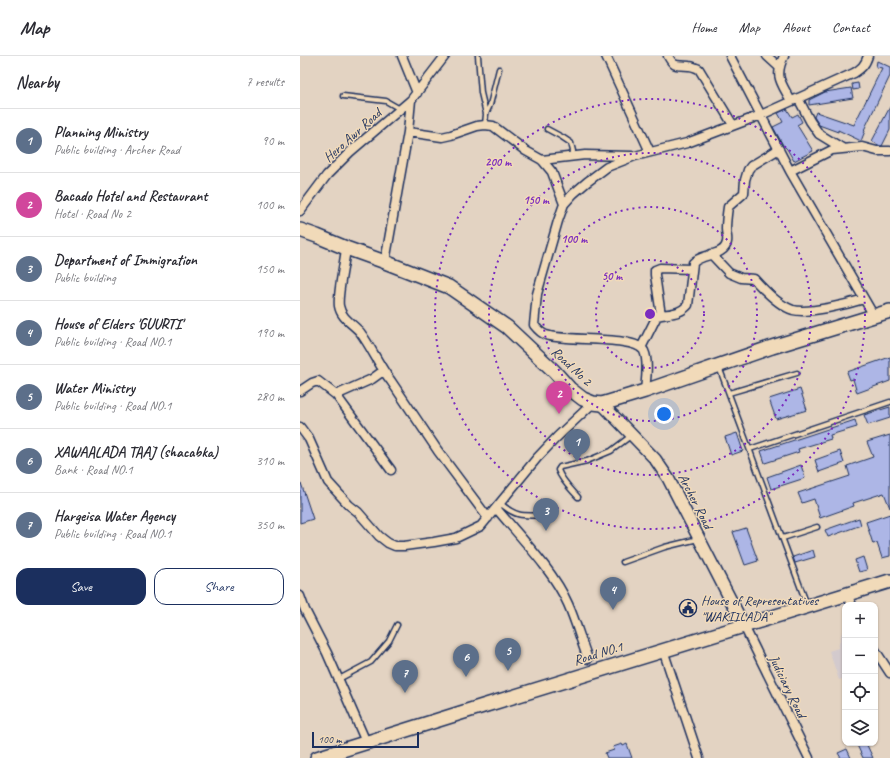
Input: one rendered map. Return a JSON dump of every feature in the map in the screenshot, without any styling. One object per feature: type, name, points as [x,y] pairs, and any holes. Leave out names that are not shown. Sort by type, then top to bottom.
[{"type":"main road","name":"Road No 2","points":[[300,230],[449,287],[507,327],[554,371],[570,389],[583,399],[598,403]]},
{"type":"main road","points":[[598,403],[645,391],[772,347],[890,311]]},
{"type":"main road","name":"Archer Road","points":[[598,403],[632,435],[654,459],[668,478],[744,626]]},
{"type":"main road","name":"Road NO.1","points":[[317,758],[341,754],[366,742],[808,606],[849,600],[890,581]]},
{"type":"street","points":[[402,56],[417,93]]},
{"type":"street","points":[[606,56],[650,152]]},
{"type":"street","points":[[668,56],[674,65],[699,68],[733,125]]},
{"type":"street","points":[[730,56],[790,171],[874,316]]},
{"type":"street","points":[[767,56],[779,67]]},
{"type":"street","points":[[784,56],[779,67],[778,74],[780,80],[820,134],[843,148]]},
{"type":"street","points":[[645,391],[646,357],[642,348],[626,342],[559,338],[545,335],[538,331],[534,326],[537,294],[564,204],[573,194],[607,167],[635,156],[686,143],[760,115],[861,69],[868,56]]},
{"type":"street","name":"Hero Awr Road","points":[[300,211],[327,175],[355,147],[411,100],[443,57]]},
{"type":"street","points":[[385,262],[408,132],[411,100]]},
{"type":"street","points":[[408,132],[442,137],[477,126],[494,126],[526,151],[542,160],[552,172],[564,204]]},
{"type":"street","points":[[790,171],[832,150],[862,147],[876,151],[890,151]]},
{"type":"street","points":[[642,348],[654,319],[657,316],[684,310],[688,305],[690,300],[691,269],[696,259],[721,251],[727,243],[726,227],[728,207],[744,193],[745,180],[748,170],[751,166],[779,149]]},
{"type":"street","points":[[542,160],[598,154],[635,156]]},
{"type":"street","points":[[346,248],[339,306],[343,315],[360,332],[383,371],[438,451],[488,518]]},
{"type":"street","points":[[712,254],[729,274],[741,278],[754,279],[764,290],[793,310],[819,309],[864,300]]},
{"type":"street","points":[[661,314],[655,270],[660,268],[691,269]]},
{"type":"street","points":[[336,395],[372,380],[383,371]]},
{"type":"street","points":[[300,391],[318,381],[336,395],[391,470]]},
{"type":"street","points":[[300,427],[309,439],[328,482],[349,505],[358,512],[379,536],[395,546],[404,546],[456,538],[481,526],[547,448],[598,403]]},
{"type":"street","points":[[498,505],[542,563],[568,604],[588,660]]},
{"type":"street","points":[[300,596],[305,610],[327,653],[366,742]]},
{"type":"street","name":"Judiciary Road","points":[[744,626],[809,758]]},
{"type":"street","points":[[663,650],[699,758]]},
{"type":"street","points":[[878,655],[890,673]]},
{"type":"lane","points":[[478,56],[481,93],[486,114],[485,125]]},
{"type":"lane","points":[[486,114],[490,105],[498,69]]},
{"type":"lane","points":[[343,96],[386,101],[400,110]]},
{"type":"lane","points":[[547,129],[562,136],[571,143],[573,151],[572,156]]},
{"type":"lane","points":[[718,365],[808,606]]},
{"type":"lane","points":[[729,393],[797,373]]},
{"type":"lane","points":[[750,449],[890,402]]},
{"type":"lane","points":[[578,497],[565,483],[558,470],[560,468],[587,461],[611,451],[632,435]]},
{"type":"lane","points":[[498,505],[511,513],[526,516],[543,515]]},
{"type":"lane","points":[[783,538],[817,527]]},
{"type":"lane","points":[[623,562],[665,547],[698,539]]},
{"type":"lane","points":[[338,680],[371,662],[389,641],[398,625]]},
{"type":"shaded area","points":[[842,632],[842,679],[839,680],[829,651],[838,648]]},
{"type":"building","points":[[877,61],[890,67],[890,76],[864,130],[865,131],[861,141],[838,130],[838,132],[819,125],[814,117],[816,112],[854,125],[882,68],[876,67]]},
{"type":"building","points":[[858,83],[859,89],[853,90],[852,84]]},
{"type":"building","points":[[851,88],[853,98],[809,105],[809,100],[825,92]]},
{"type":"building","points":[[890,107],[890,130],[882,146],[880,146],[872,141]]},
{"type":"building","points":[[787,109],[792,117],[798,114],[802,122],[797,125],[813,151],[794,161],[773,127],[783,122],[778,113]]},
{"type":"building","points":[[890,357],[890,381],[857,393],[853,379],[850,380],[847,372]]},
{"type":"building","points":[[800,389],[807,410],[776,419],[769,399]]},
{"type":"building","points":[[890,407],[890,418],[868,425],[864,415]]},
{"type":"building","points":[[855,420],[857,427],[830,435],[831,439],[798,449],[799,452],[765,463],[761,451]]},
{"type":"building","points":[[737,433],[743,451],[731,455],[725,437]]},
{"type":"building","points":[[890,435],[890,508],[884,493],[853,503],[854,506],[820,518],[814,499],[802,503],[798,493],[850,476],[847,466],[873,457],[867,442]]},
{"type":"building","points":[[840,451],[844,463],[819,472],[815,460]]},
{"type":"building","points":[[801,465],[805,478],[771,489],[767,477]]},
{"type":"building","points":[[300,483],[313,519],[300,523]]},
{"type":"building","points":[[890,514],[890,556],[882,558],[877,543],[873,544],[866,522]]},
{"type":"building","points":[[859,518],[861,525],[828,537],[825,530]]},
{"type":"building","points":[[746,528],[758,561],[745,565],[733,532]]},
{"type":"building","points":[[813,550],[815,557],[795,563],[793,557]]},
{"type":"building","points":[[863,557],[867,570],[859,572],[855,560]]},
{"type":"building","points":[[622,744],[623,746],[627,744],[632,758],[607,758],[605,753],[614,750],[613,747]]},
{"type":"building","points":[[857,746],[867,746],[873,758],[863,758]]},
{"type":"building","points":[[847,749],[851,758],[841,758],[838,753]]},
{"type":"place","name":"Bacado Hotel and Restaurant","points":[[559,414]]},
{"type":"place","name":"Planning Ministry","points":[[577,462]]},
{"type":"place","name":"Department of Immigration","points":[[546,531]]},
{"type":"place","name":"House of Representatives \"WAKIILADA\"","points":[[688,608]]},
{"type":"place","name":"House of Elders 'GUURTI'","points":[[613,610]]},
{"type":"place","name":"Water Ministry","points":[[508,671]]},
{"type":"place","name":"XAWAALADA TAAJ (shacabka)","points":[[466,677]]},
{"type":"place","name":"Hargeisa Water Agency","points":[[405,693]]}]
